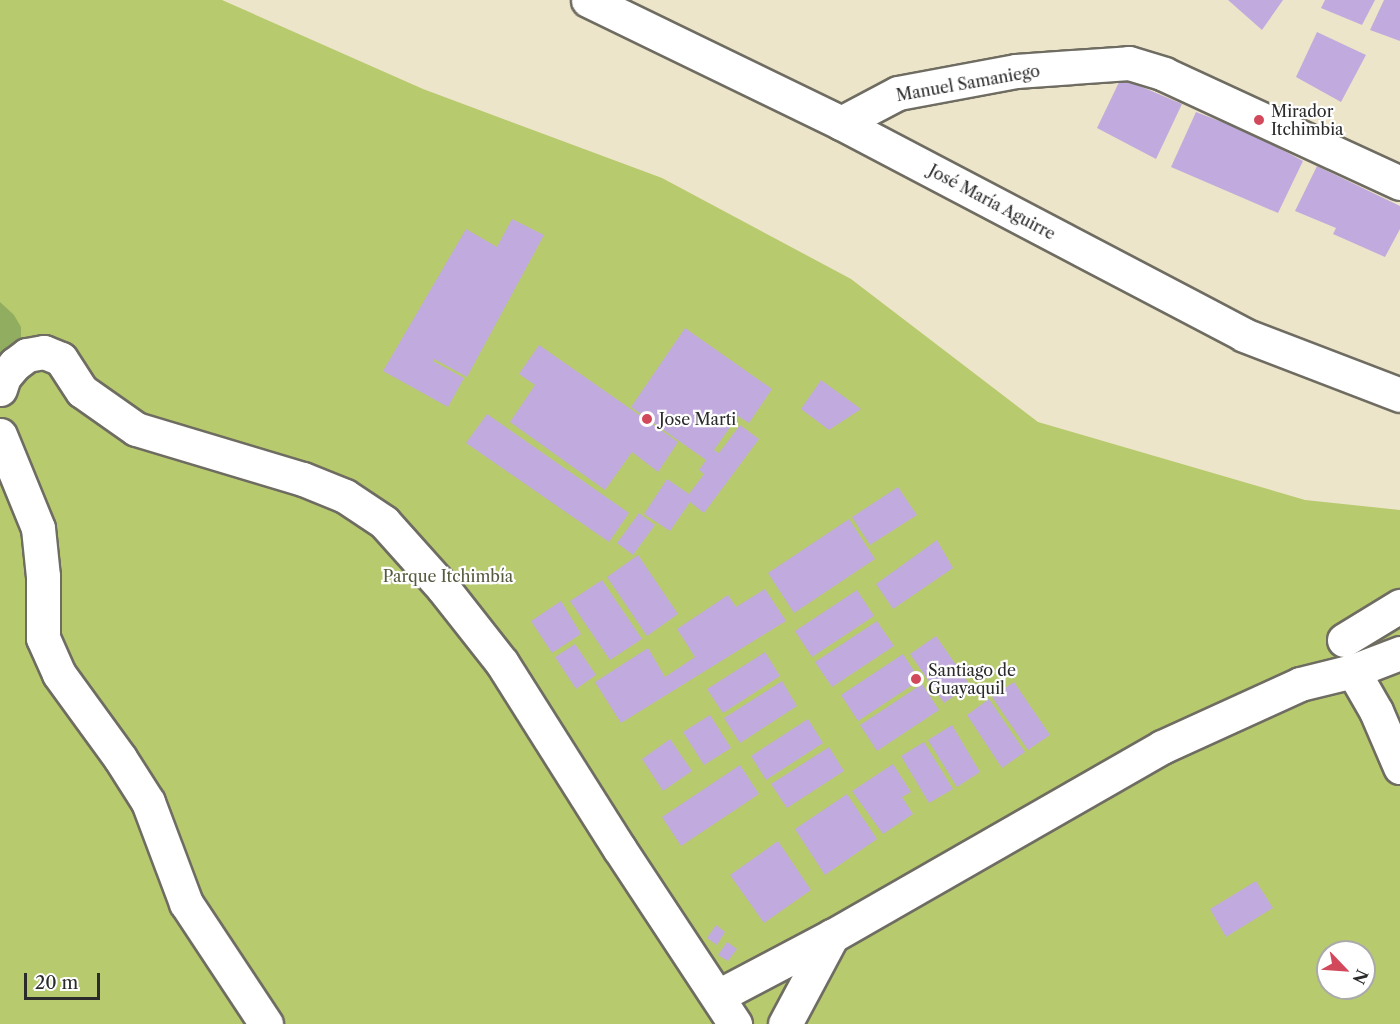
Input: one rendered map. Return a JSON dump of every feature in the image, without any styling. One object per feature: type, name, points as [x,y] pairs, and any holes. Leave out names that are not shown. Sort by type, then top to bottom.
[{"type":"street","name":"José María Aguirre","points":[[588,0],[841,123],[1244,335],[1400,395]]},
{"type":"street","name":"Manuel Samaniego","points":[[841,123],[898,93],[1016,71],[1129,63],[1164,74],[1400,183]]},
{"type":"street","points":[[0,389],[4,377],[15,364],[27,355],[44,352],[61,359],[82,391],[136,429],[303,479],[345,496],[384,522],[443,588],[502,663],[619,848],[735,1024]]},
{"type":"street","points":[[0,435],[38,528],[43,576],[43,638],[59,674],[120,758],[148,802],[186,903],[266,1024]]},
{"type":"street","points":[[1344,640],[1400,606]]},
{"type":"street","points":[[718,996],[832,936],[1162,747],[1300,684],[1353,670],[1400,653]]},
{"type":"street","points":[[1353,670],[1376,711],[1400,767]]},
{"type":"street","points":[[785,1024],[832,936]]},
{"type":"green space","name":"Parque Itchimbía","points":[[0,0],[222,0],[423,89],[662,178],[851,279],[1038,422],[1305,500],[1400,510],[1400,1024],[0,1024]]},
{"type":"green space","points":[[0,302],[14,315],[21,327],[21,346],[0,375]]},
{"type":"building","points":[[1228,0],[1283,0],[1262,30]]},
{"type":"building","points":[[1325,0],[1375,0],[1362,25],[1321,8]]},
{"type":"building","points":[[1384,0],[1400,0],[1400,41],[1370,30]]},
{"type":"building","points":[[1317,32],[1366,55],[1341,102],[1296,77]]},
{"type":"building","points":[[1121,78],[1182,104],[1156,159],[1097,128]]},
{"type":"building","points":[[1196,112],[1251,133],[1303,161],[1278,213],[1171,167]]},
{"type":"building","points":[[1317,166],[1400,206],[1400,229],[1385,257],[1333,234],[1336,228],[1295,211]]},
{"type":"building","points":[[512,219],[544,235],[467,377],[434,359],[433,361],[464,378],[448,407],[383,371],[466,229],[497,247]]},
{"type":"building","points":[[685,328],[772,389],[749,423],[738,416],[714,450],[719,453],[740,425],[759,439],[704,513],[690,502],[670,531],[644,514],[667,479],[689,494],[704,474],[699,470],[706,460],[631,407]]},
{"type":"building","points":[[539,345],[678,442],[658,472],[632,452],[605,490],[510,422],[535,385],[519,374]]},
{"type":"building","points":[[821,380],[861,409],[829,430],[801,409]]},
{"type":"building","points":[[487,414],[629,513],[609,542],[466,443]]},
{"type":"building","points":[[898,487],[917,515],[870,545],[852,517]]},
{"type":"building","points":[[639,513],[655,525],[633,555],[617,543]]},
{"type":"building","points":[[849,519],[875,559],[794,613],[768,573]]},
{"type":"building","points":[[937,540],[953,568],[893,609],[876,584]]},
{"type":"building","points":[[638,555],[678,614],[647,636],[607,577]]},
{"type":"building","points":[[602,580],[642,639],[610,660],[570,601]]},
{"type":"building","points":[[765,589],[786,621],[621,723],[595,682],[648,648],[665,677],[695,657],[677,629],[728,595],[736,607]]},
{"type":"building","points":[[857,590],[874,616],[812,657],[795,631]]},
{"type":"building","points":[[561,601],[581,634],[552,653],[531,621]]},
{"type":"building","name":"Santiago de Guayaquil","points":[[877,621],[894,646],[832,687],[815,662]]},
{"type":"building","name":"Santiago de Guayaquil","points":[[936,636],[970,685],[944,703],[910,654]]},
{"type":"building","points":[[575,644],[596,675],[576,689],[555,657]]},
{"type":"building","points":[[765,652],[780,676],[723,713],[707,689]]},
{"type":"building","name":"Santiago de Guayaquil","points":[[903,654],[920,680],[858,721],[841,695]]},
{"type":"building","points":[[782,681],[797,706],[740,743],[724,718]]},
{"type":"building","points":[[1014,682],[1050,735],[1028,750],[992,697]]},
{"type":"building","name":"Santiago de Guayaquil","points":[[922,684],[939,710],[877,751],[860,725]]},
{"type":"building","points":[[989,699],[1025,752],[1002,768],[967,715]]},
{"type":"building","points":[[710,715],[731,748],[704,765],[683,732]]},
{"type":"building","points":[[808,719],[823,743],[766,780],[751,756]]},
{"type":"building","points":[[952,725],[980,772],[957,787],[928,740]]},
{"type":"building","points":[[670,739],[692,771],[663,791],[642,759]]},
{"type":"building","points":[[924,742],[953,789],[929,803],[901,756]]},
{"type":"building","points":[[829,747],[844,771],[787,808],[771,784]]},
{"type":"building","points":[[893,764],[911,792],[902,797],[913,814],[883,834],[852,791]]},
{"type":"building","points":[[740,765],[759,794],[681,846],[662,817]]},
{"type":"building","points":[[847,794],[877,839],[825,875],[795,829]]},
{"type":"building","points":[[778,841],[811,890],[764,923],[730,875]]},
{"type":"building","points":[[1256,881],[1273,908],[1226,937],[1210,909]]},
{"type":"building","points":[[716,925],[725,932],[717,945],[707,938]]},
{"type":"building","points":[[727,942],[737,949],[728,961],[718,955]]},
{"type":"place","name":"Mirador Itchimbia","points":[[1259,120]]},
{"type":"place","name":"Jose Marti","points":[[647,419]]},
{"type":"place","name":"Santiago de Guayaquil","points":[[916,679]]}]
